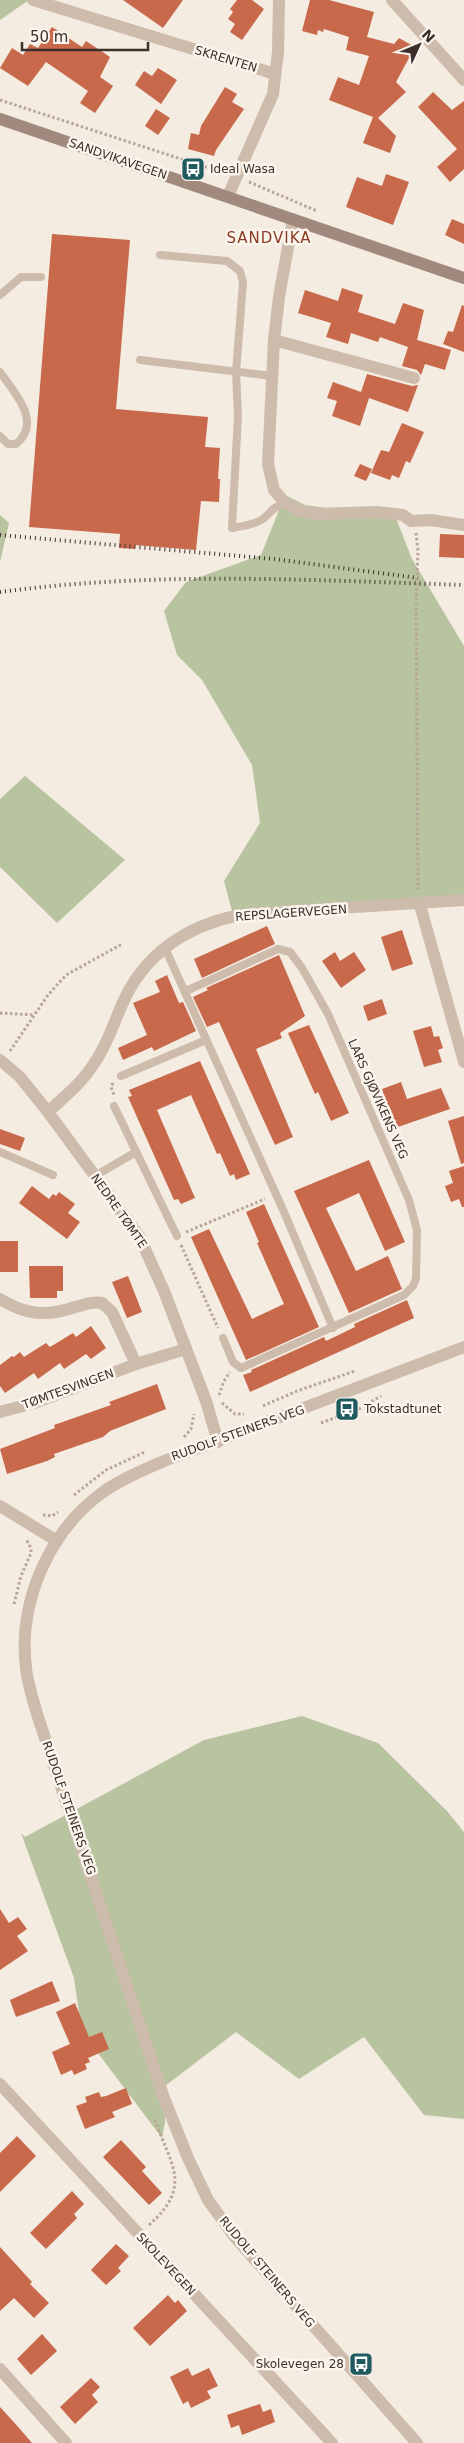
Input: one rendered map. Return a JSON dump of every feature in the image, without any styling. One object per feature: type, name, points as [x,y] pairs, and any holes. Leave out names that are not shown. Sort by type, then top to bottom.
[{"type":"main road","name":"SANDVIKAVEGEN","points":[[0,119],[464,278]]},
{"type":"street","name":"SKRENTEN","points":[[33,0],[56,3],[275,74]]},
{"type":"street","name":"SKRENTEN","points":[[228,196],[273,94],[278,52],[279,0]]},
{"type":"street","points":[[392,0],[464,80]]},
{"type":"street","points":[[293,219],[279,297],[274,340],[269,472],[274,490],[286,503],[299,511],[317,514],[378,512],[403,516],[411,521],[430,520],[464,525]]},
{"type":"street","points":[[274,340],[414,378]]},
{"type":"street","name":"REPSLAGERVEGEN","points":[[48,1112],[87,1075],[97,1060],[134,981],[165,948],[180,936],[223,918],[420,905],[464,900]]},
{"type":"street","points":[[420,905],[464,1062]]},
{"type":"street","name":"NEDRE TØMTE","points":[[1,1061],[20,1077],[48,1112],[135,1230],[148,1252],[206,1401],[218,1442]]},
{"type":"street","points":[[0,1299],[18,1309],[44,1315],[88,1303],[102,1303],[112,1312],[136,1364]]},
{"type":"street","name":"RUDOLF STEINERS VEG","points":[[417,2443],[234,2236],[208,2200],[167,2106],[28,1680],[24,1642],[30,1601],[40,1573],[57,1541],[90,1503],[115,1485],[151,1466],[464,1347]]},
{"type":"street","name":"TØMTESVINGEN","points":[[0,1412],[37,1402],[136,1364],[186,1349]]},
{"type":"street","points":[[0,1506],[57,1541]]},
{"type":"street","name":"SKOLEVEGEN","points":[[1,2090],[332,2443]]},
{"type":"street","points":[[0,2369],[66,2443]]},
{"type":"lane","points":[[160,255],[228,261],[240,271],[243,282],[236,372],[238,416],[232,528],[248,525],[263,519],[274,506],[286,503]]},
{"type":"lane","points":[[0,295],[21,277],[41,277]]},
{"type":"lane","points":[[140,360],[272,376]]},
{"type":"lane","points":[[0,373],[23,405],[27,418],[26,431],[16,444],[8,444],[0,436]]},
{"type":"lane","points":[[165,948],[186,991],[334,1328]]},
{"type":"lane","name":"LARS GJØVIKENS VEG","points":[[186,991],[278,949],[290,952],[302,968],[328,1014],[393,1161],[409,1200],[417,1230],[415,1282],[404,1295],[334,1328],[241,1368],[236,1366]]},
{"type":"lane","points":[[121,1076],[206,1040]]},
{"type":"lane","points":[[114,1106],[177,1236]]},
{"type":"lane","points":[[0,1152],[53,1174]]},
{"type":"lane","points":[[95,1176],[136,1152]]},
{"type":"lane","points":[[223,1338],[236,1366]]},
{"type":"path","points":[[411,521],[415,529],[418,551],[416,873],[420,905]]},
{"type":"path","points":[[1,1061],[66,975],[122,944]]},
{"type":"path","points":[[0,1013],[35,1015]]},
{"type":"path","points":[[114,1106],[115,1098],[111,1087],[121,1076]]},
{"type":"path","points":[[223,1338],[177,1236],[276,1194]]},
{"type":"path","points":[[236,1366],[227,1376],[218,1396],[231,1412],[245,1414]]},
{"type":"path","points":[[254,1410],[298,1391],[360,1369]]},
{"type":"green space","points":[[0,0],[29,0],[0,20]]},
{"type":"green space","points":[[285,495],[305,505],[396,518],[412,559],[464,646],[464,895],[235,922],[224,881],[260,823],[252,765],[202,680],[177,655],[164,611],[186,582],[261,555]]},
{"type":"green space","points":[[0,515],[9,523],[0,562]]},
{"type":"green space","points":[[25,776],[125,860],[57,923],[0,867],[0,799]]},
{"type":"green space","points":[[302,1716],[378,1743],[447,1811],[464,1832],[464,2119],[424,2115],[364,2037],[299,2079],[236,2032],[165,2086],[165,2122],[162,2138],[82,2032],[74,1978],[21,1833],[25,1837],[204,1740]]},
{"type":"building","points":[[123,0],[183,0],[163,28]]},
{"type":"building","points":[[237,0],[252,0],[264,9],[242,40],[230,32],[235,24],[228,19],[233,12],[230,9]]},
{"type":"building","points":[[310,0],[329,0],[374,12],[367,37],[394,44],[399,38],[415,47],[396,82],[406,92],[378,118],[396,136],[390,153],[363,143],[373,117],[329,100],[338,77],[359,85],[369,56],[346,50],[349,37],[324,29],[323,32],[318,30],[317,35],[302,31]]},
{"type":"building","points":[[52,27],[82,47],[86,41],[110,57],[100,77],[113,86],[95,113],[80,103],[88,91],[46,62],[28,86],[0,68],[12,48],[23,55],[30,44],[38,48]]},
{"type":"building","points":[[158,68],[177,80],[161,104],[135,85],[144,71],[152,76]]},
{"type":"building","points":[[225,87],[237,94],[232,102],[244,109],[216,150],[214,156],[188,149],[191,133],[199,135],[201,126]]},
{"type":"building","points":[[433,92],[452,110],[464,101],[464,169],[450,182],[437,167],[457,149],[418,107]]},
{"type":"building","points":[[156,109],[170,118],[158,135],[145,126]]},
{"type":"building","points":[[386,174],[409,182],[393,225],[346,207],[357,177],[382,186]]},
{"type":"building","points":[[452,219],[464,224],[464,244],[445,235]]},
{"type":"building","points":[[52,234],[130,240],[116,409],[208,417],[205,447],[220,448],[219,502],[201,501],[196,550],[135,545],[135,549],[119,548],[120,534],[29,527]]},
{"type":"building","points":[[342,288],[363,295],[358,312],[395,324],[403,303],[424,310],[417,340],[451,350],[445,370],[425,364],[421,375],[417,370],[402,366],[408,347],[380,337],[378,342],[351,333],[348,344],[326,337],[331,323],[298,313],[305,290],[338,301]]},
{"type":"building","points":[[462,305],[464,306],[464,352],[443,344],[448,331],[453,332]]},
{"type":"building","points":[[367,374],[412,386],[418,385],[408,412],[369,398],[360,426],[332,416],[337,401],[327,398],[333,382],[361,392]]},
{"type":"building","points":[[402,423],[424,432],[410,463],[406,461],[399,478],[392,475],[390,480],[371,473],[381,450],[389,452]]},
{"type":"building","points":[[360,464],[372,469],[366,481],[354,476]]},
{"type":"building","points":[[440,534],[464,535],[464,558],[439,557]]},
{"type":"building","points":[[267,926],[275,944],[202,978],[194,959]]},
{"type":"building","points":[[402,930],[413,964],[392,971],[381,937]]},
{"type":"building","points":[[335,952],[340,961],[354,952],[366,970],[341,988],[322,961]]},
{"type":"building","points":[[279,955],[305,1016],[280,1033],[282,1038],[256,1049],[293,1137],[275,1145],[219,1022],[207,1027],[193,997],[208,990],[206,988]]},
{"type":"building","points":[[167,975],[179,1003],[183,1002],[196,1031],[154,1051],[152,1047],[123,1060],[118,1048],[147,1035],[133,1003],[160,992],[155,981]]},
{"type":"building","points":[[382,999],[387,1014],[368,1021],[363,1006]]},
{"type":"building","points":[[309,1025],[349,1113],[331,1121],[318,1092],[315,1094],[288,1033]]},
{"type":"building","points":[[431,1026],[434,1037],[439,1036],[443,1048],[438,1050],[442,1062],[424,1067],[413,1031]]},
{"type":"building","points":[[200,1061],[250,1174],[236,1180],[234,1174],[230,1176],[220,1153],[217,1154],[191,1095],[157,1110],[195,1198],[181,1204],[178,1199],[174,1200],[128,1097],[132,1096],[129,1090]]},
{"type":"building","points":[[401,1082],[407,1099],[441,1088],[450,1109],[395,1128],[382,1089]]},
{"type":"building","points":[[464,1116],[464,1163],[461,1164],[448,1121]]},
{"type":"building","points":[[0,1129],[25,1138],[20,1151],[0,1144]]},
{"type":"building","points":[[369,1160],[405,1242],[385,1251],[359,1193],[326,1208],[356,1271],[388,1256],[402,1289],[349,1313],[294,1191]]},
{"type":"building","points":[[464,1166],[464,1207],[462,1207],[459,1199],[451,1202],[445,1186],[453,1183],[449,1171]]},
{"type":"building","points":[[32,1186],[49,1199],[53,1194],[56,1196],[59,1192],[75,1204],[68,1213],[80,1222],[67,1239],[19,1203]]},
{"type":"building","points":[[264,1204],[319,1327],[246,1360],[191,1237],[209,1229],[252,1319],[284,1304],[257,1243],[259,1242],[246,1212]]},
{"type":"building","points":[[0,1241],[18,1241],[18,1272],[0,1272]]},
{"type":"building","points":[[29,1266],[63,1266],[63,1291],[57,1291],[57,1298],[30,1298]]},
{"type":"building","points":[[128,1276],[142,1312],[127,1318],[112,1282]]},
{"type":"building","points":[[407,1300],[414,1318],[250,1392],[243,1375],[252,1372],[251,1370],[324,1337],[326,1341],[355,1327],[354,1324]]},
{"type":"building","points":[[91,1326],[106,1348],[91,1359],[86,1354],[64,1369],[60,1363],[38,1379],[34,1373],[5,1393],[0,1386],[0,1365],[20,1352],[24,1357],[46,1343],[50,1347],[73,1333],[76,1337]]},
{"type":"building","points":[[157,1384],[166,1409],[110,1431],[103,1437],[54,1454],[55,1457],[47,1461],[7,1474],[0,1449],[55,1428],[54,1425],[111,1405],[109,1402]]},
{"type":"building","points":[[0,1909],[9,1923],[18,1917],[27,1929],[17,1936],[28,1951],[0,1970]]},
{"type":"building","points":[[52,1981],[60,2001],[16,2017],[10,2000]]},
{"type":"building","points":[[75,2003],[89,2037],[102,2032],[109,2049],[88,2058],[90,2062],[85,2064],[87,2069],[74,2075],[72,2070],[61,2075],[52,2052],[70,2044],[56,2012]]},
{"type":"building","points":[[126,2088],[132,2104],[112,2112],[115,2117],[85,2129],[76,2106],[87,2102],[85,2097],[99,2092],[101,2097],[106,2096]]},
{"type":"building","points":[[17,2136],[36,2156],[0,2192],[0,2153]]},
{"type":"building","points":[[121,2140],[146,2167],[142,2171],[162,2193],[149,2205],[103,2157]]},
{"type":"building","points":[[72,2191],[84,2204],[74,2214],[77,2218],[46,2249],[30,2233]]},
{"type":"building","points":[[116,2244],[129,2256],[118,2268],[121,2271],[106,2285],[91,2270]]},
{"type":"building","points":[[0,2247],[32,2282],[30,2284],[49,2303],[34,2318],[14,2298],[0,2311]]},
{"type":"building","points":[[168,2295],[175,2303],[178,2300],[187,2311],[150,2346],[133,2328]]},
{"type":"building","points":[[42,2334],[57,2351],[31,2375],[17,2359]]},
{"type":"building","points":[[188,2368],[192,2376],[209,2368],[218,2386],[207,2391],[211,2398],[191,2408],[188,2401],[183,2404],[170,2377]]},
{"type":"building","points":[[91,2378],[100,2387],[92,2395],[98,2402],[75,2424],[60,2407]]},
{"type":"building","points":[[260,2404],[263,2412],[271,2409],[275,2422],[242,2435],[239,2425],[231,2428],[227,2415]]},
{"type":"building","points":[[0,2407],[20,2429],[32,2443],[0,2443]]},
{"type":"railway","points":[[0,535],[274,559],[418,578]]},
{"type":"railway","points":[[0,592],[58,585],[174,579],[290,579],[464,585]]},
{"type":"place","name":"Ideal Wasa","points":[[193,169]]},
{"type":"place","name":"Tokstadtunet","points":[[347,1409]]},
{"type":"place","name":"Skolevegen 28","points":[[361,2364]]},
{"type":"district","name":"SANDVIKA","points":[[269,238]]}]
